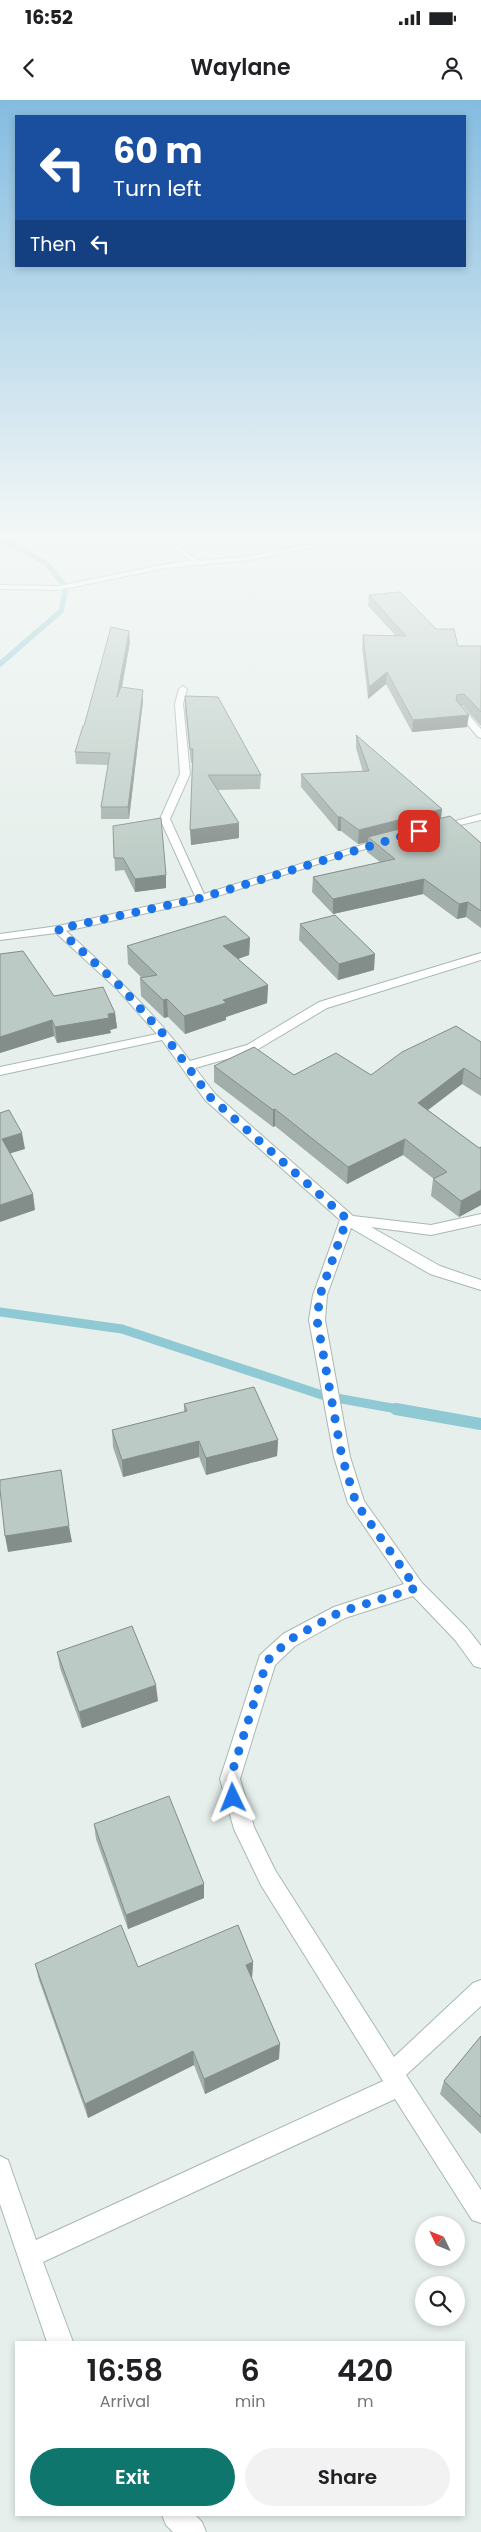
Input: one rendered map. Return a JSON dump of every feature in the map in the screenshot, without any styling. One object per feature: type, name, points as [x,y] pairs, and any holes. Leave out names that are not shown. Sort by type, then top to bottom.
[{"type":"street","points":[[183,690],[179,704],[184,774],[165,819],[201,898]]},
{"type":"street","points":[[460,710],[481,735]]},
{"type":"street","points":[[428,829],[481,817]]},
{"type":"street","points":[[0,937],[58,929],[201,898],[400,837]]},
{"type":"street","points":[[58,929],[121,987],[165,1036],[210,1097],[347,1219],[435,1270],[481,1285]]},
{"type":"street","points":[[187,1066],[251,1048],[323,1005],[481,956]]},
{"type":"street","points":[[0,1072],[165,1036]]},
{"type":"street","points":[[347,1219],[431,1230],[481,1219]]},
{"type":"street","points":[[347,1219],[320,1295],[317,1320],[342,1457],[356,1503],[416,1588],[461,1634],[481,1660]]},
{"type":"street","points":[[416,1588],[340,1612],[289,1640],[267,1661],[230,1779],[233,1798],[255,1850],[287,1908],[394,2080],[481,2210]]},
{"type":"street","points":[[29,2256],[226,2167],[394,2080],[405,2063],[481,1991]]},
{"type":"street","points":[[0,2168],[60,2341]]},
{"type":"street","points":[[177,2516],[192,2532]]},
{"type":"building","points":[[104,651],[125,651],[117,697],[121,687],[143,690],[128,807],[101,807],[110,753],[75,752]]},
{"type":"building","points":[[365,651],[481,651],[481,712],[464,694],[457,695],[456,700],[469,715],[413,720],[387,672],[369,687]]},
{"type":"building","points":[[185,696],[218,697],[261,775],[208,775],[239,823],[190,830],[193,749],[190,749]]},
{"type":"building","points":[[356,735],[442,809],[359,830],[341,817],[338,817],[301,774],[369,771]]},
{"type":"building","points":[[450,816],[481,843],[481,911],[468,902],[459,904],[424,879],[333,899],[313,877],[395,859],[368,837]]},
{"type":"building","points":[[161,818],[166,875],[135,879],[123,858],[114,858],[113,826]]},
{"type":"building","points":[[335,915],[375,954],[339,964],[300,924]]},
{"type":"building","points":[[225,916],[250,938],[223,946],[268,985],[223,1000],[226,1003],[184,1016],[167,999],[163,1000],[140,978],[157,975],[127,946]]},
{"type":"building","points":[[23,951],[54,996],[103,987],[115,1013],[108,1014],[109,1018],[55,1027],[52,1020],[0,1037],[0,954]]},
{"type":"building","points":[[456,1026],[481,1042],[481,1079],[464,1068],[418,1103],[479,1148],[481,1147],[481,1190],[461,1201],[433,1179],[447,1172],[405,1139],[348,1167],[275,1109],[273,1110],[214,1066],[254,1047],[294,1075],[336,1053],[371,1075],[402,1052]]},
{"type":"building","points":[[9,1110],[22,1133],[2,1139],[33,1194],[0,1205],[0,1113]]},
{"type":"building","points":[[254,1387],[278,1440],[206,1458],[199,1441],[122,1460],[112,1430],[187,1411],[184,1404]]},
{"type":"building","points":[[61,1470],[69,1526],[5,1536],[0,1480]]},
{"type":"building","points":[[132,1626],[156,1685],[79,1712],[57,1652]]},
{"type":"building","points":[[169,1796],[204,1884],[126,1915],[94,1824]]},
{"type":"building","points":[[121,1925],[138,1967],[238,1925],[253,1962],[246,1965],[280,2044],[204,2079],[193,2051],[85,2104],[35,1964]]},
{"type":"building","points":[[481,2036],[481,2117],[444,2081]]},
{"type":"waterway","points":[[0,664],[14,651]]},
{"type":"waterway","points":[[0,1312],[122,1329],[325,1396],[403,1410]]},
{"type":"waterway","points":[[396,1409],[481,1424]]},
{"type":"route","points":[[233,1798],[230,1779],[262,1683],[267,1661],[289,1640],[340,1612],[416,1588],[356,1503],[342,1457],[317,1320],[320,1295],[347,1219],[210,1097],[178,1052],[121,987],[58,929],[239,888],[419,831]]}]
